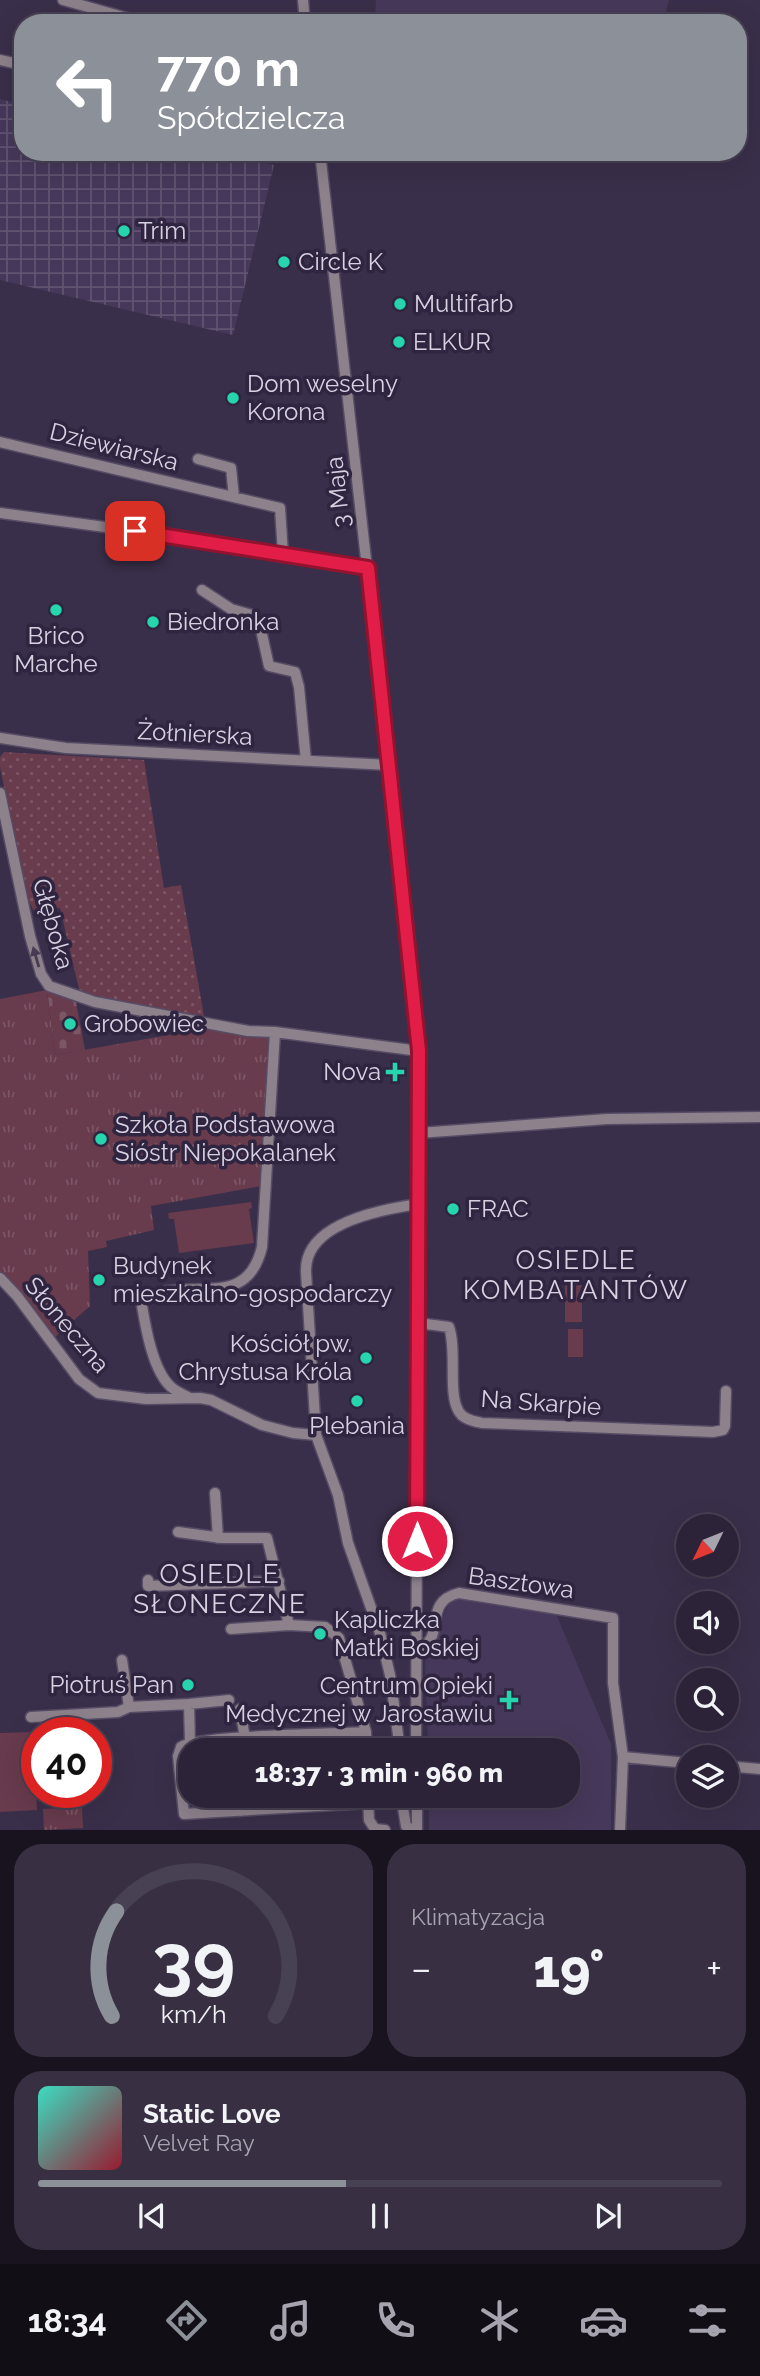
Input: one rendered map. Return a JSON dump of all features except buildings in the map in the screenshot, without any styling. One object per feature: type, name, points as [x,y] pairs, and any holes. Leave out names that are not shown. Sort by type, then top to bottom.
[{"type":"street","points":[[63,0],[113,14]]},
{"type":"street","name":"3 Maja","points":[[321,161],[368,568],[419,1051],[416,1738]]},
{"type":"street","name":"Dziewiarska","points":[[0,442],[280,508],[282,554]]},
{"type":"street","name":"Dziewiarska","points":[[198,459],[231,468],[234,497]]},
{"type":"street","points":[[0,513],[135,531],[368,568]]},
{"type":"street","points":[[202,590],[230,609],[252,615],[261,630],[269,666],[295,672],[299,687],[306,761]]},
{"type":"street","name":"Żołnierska","points":[[0,738],[66,748],[389,765]]},
{"type":"street","name":"Głęboka","points":[[0,793],[30,936],[41,975],[49,986],[95,1002],[248,1031],[275,1032],[419,1051]]},
{"type":"street","points":[[167,1291],[221,1288],[251,1276],[258,1265],[262,1248],[275,1032]]},
{"type":"street","points":[[419,1133],[607,1119],[760,1118]]},
{"type":"street","points":[[398,1738],[390,1675],[380,1633],[348,1543],[338,1495],[316,1435],[305,1262],[314,1245],[334,1228],[381,1209],[419,1204]]},
{"type":"street","name":"Słoneczna","points":[[0,1278],[17,1296],[79,1379],[89,1388],[113,1396],[211,1400],[274,1429],[316,1435]]},
{"type":"street","points":[[141,1300],[148,1335],[162,1374],[171,1387],[191,1398]]},
{"type":"street","name":"Na Skarpie","points":[[418,1324],[449,1327],[458,1411],[466,1418],[482,1423],[713,1432],[723,1430],[727,1416],[726,1391]]},
{"type":"street","points":[[215,1493],[218,1538]]},
{"type":"street","points":[[178,1532],[218,1538],[267,1538],[289,1625]]},
{"type":"street","points":[[148,1580],[148,1586],[279,1581]]},
{"type":"street","name":"Basztowa","points":[[416,1649],[425,1647],[432,1639],[439,1606],[449,1596],[459,1593],[613,1618],[613,1683],[623,1757]]},
{"type":"street","points":[[231,1629],[289,1625],[325,1627],[339,1637],[366,1738]]},
{"type":"street","points":[[122,1660],[129,1707]]},
{"type":"street","points":[[31,1717],[117,1712],[129,1707],[229,1700]]},
{"type":"street","points":[[189,1704],[190,1738]]},
{"type":"street","points":[[240,1709],[242,1738],[366,1732]]},
{"type":"street","points":[[337,1733],[337,1738]]},
{"type":"street","points":[[620,1830],[623,1757],[676,1762]]},
{"type":"street","points":[[739,1767],[760,1769]]},
{"type":"street","points":[[183,1808],[184,1814],[287,1808]]},
{"type":"street","points":[[368,1808],[369,1819],[374,1829],[385,1830]]},
{"type":"street","points":[[403,1808],[406,1826],[415,1830],[416,1808]]},
{"type":"shaded area","points":[[376,0],[669,0],[665,14],[375,14]]},
{"type":"shaded area","name":"Trim","points":[[0,99],[14,103],[14,161],[258,161],[274,165],[233,335],[0,280]]},
{"type":"shaded area","name":"Centrum Opieki Medycznej w Jarosławiu","points":[[466,1597],[556,1614],[611,1744],[611,1830],[429,1830],[429,1808],[580,1808],[580,1738],[428,1738],[425,1657],[450,1602]]},
{"type":"green space","points":[[4,752],[144,760],[164,888],[181,885],[204,1016],[146,1009],[80,993],[60,908],[34,911],[27,898],[0,767],[0,757]]},
{"type":"green space","points":[[47,990],[75,997],[85,1050],[55,1055]]},
{"type":"green space","points":[[47,990],[55,1055],[208,1028],[271,1037],[261,1186],[151,1206],[154,1230],[106,1241],[107,1247],[88,1251],[90,1306],[54,1338],[0,1274],[0,999]]},
{"type":"green space","points":[[251,1202],[252,1208],[249,1209],[254,1243],[179,1253],[174,1219],[169,1219],[168,1213]]},
{"type":"green space","points":[[565,1285],[582,1285],[582,1322],[565,1322]]},
{"type":"green space","points":[[568,1329],[583,1329],[583,1357],[568,1357]]},
{"type":"green space","points":[[21,1732],[21,1808],[37,1810],[0,1812],[0,1733]]},
{"type":"green space","points":[[82,1808],[83,1828],[44,1830],[43,1809]]},
{"type":"place","name":"Trim","points":[[124,231]]},
{"type":"place","name":"Circle K","points":[[284,262]]},
{"type":"place","name":"Multifarb","points":[[400,304]]},
{"type":"place","name":"ELKUR","points":[[399,342]]},
{"type":"place","name":"Dom weselny Korona","points":[[233,398]]},
{"type":"place","name":"Brico Marche","points":[[56,610]]},
{"type":"place","name":"Biedronka","points":[[153,622]]},
{"type":"place","name":"Grobowiec","points":[[70,1024]]},
{"type":"place","name":"Nova","points":[[395,1072]]},
{"type":"place","name":"Szkoła Podstawowa Sióstr Niepokalanek","points":[[101,1139]]},
{"type":"place","name":"FRAC","points":[[453,1209]]},
{"type":"place","name":"Budynek mieszkalno-gospodarczy","points":[[99,1280]]},
{"type":"place","name":"Kościół pw. Chrystusa Króla","points":[[366,1358]]},
{"type":"place","name":"Plebania","points":[[357,1401]]},
{"type":"place","name":"Kapliczka Matki Boskiej","points":[[320,1634]]},
{"type":"place","name":"Piotruś Pan","points":[[188,1685]]},
{"type":"place","name":"Centrum Opieki Medycznej w Jarosławiu","points":[[509,1700]]},
{"type":"district","name":"OSIEDLE KOMBATANTÓW","points":[[576,1275]]},
{"type":"district","name":"OSIEDLE SŁONECZNE","points":[[220,1589]]},
{"type":"route","points":[[135,531],[368,568],[419,1051],[417,1541]]}]
